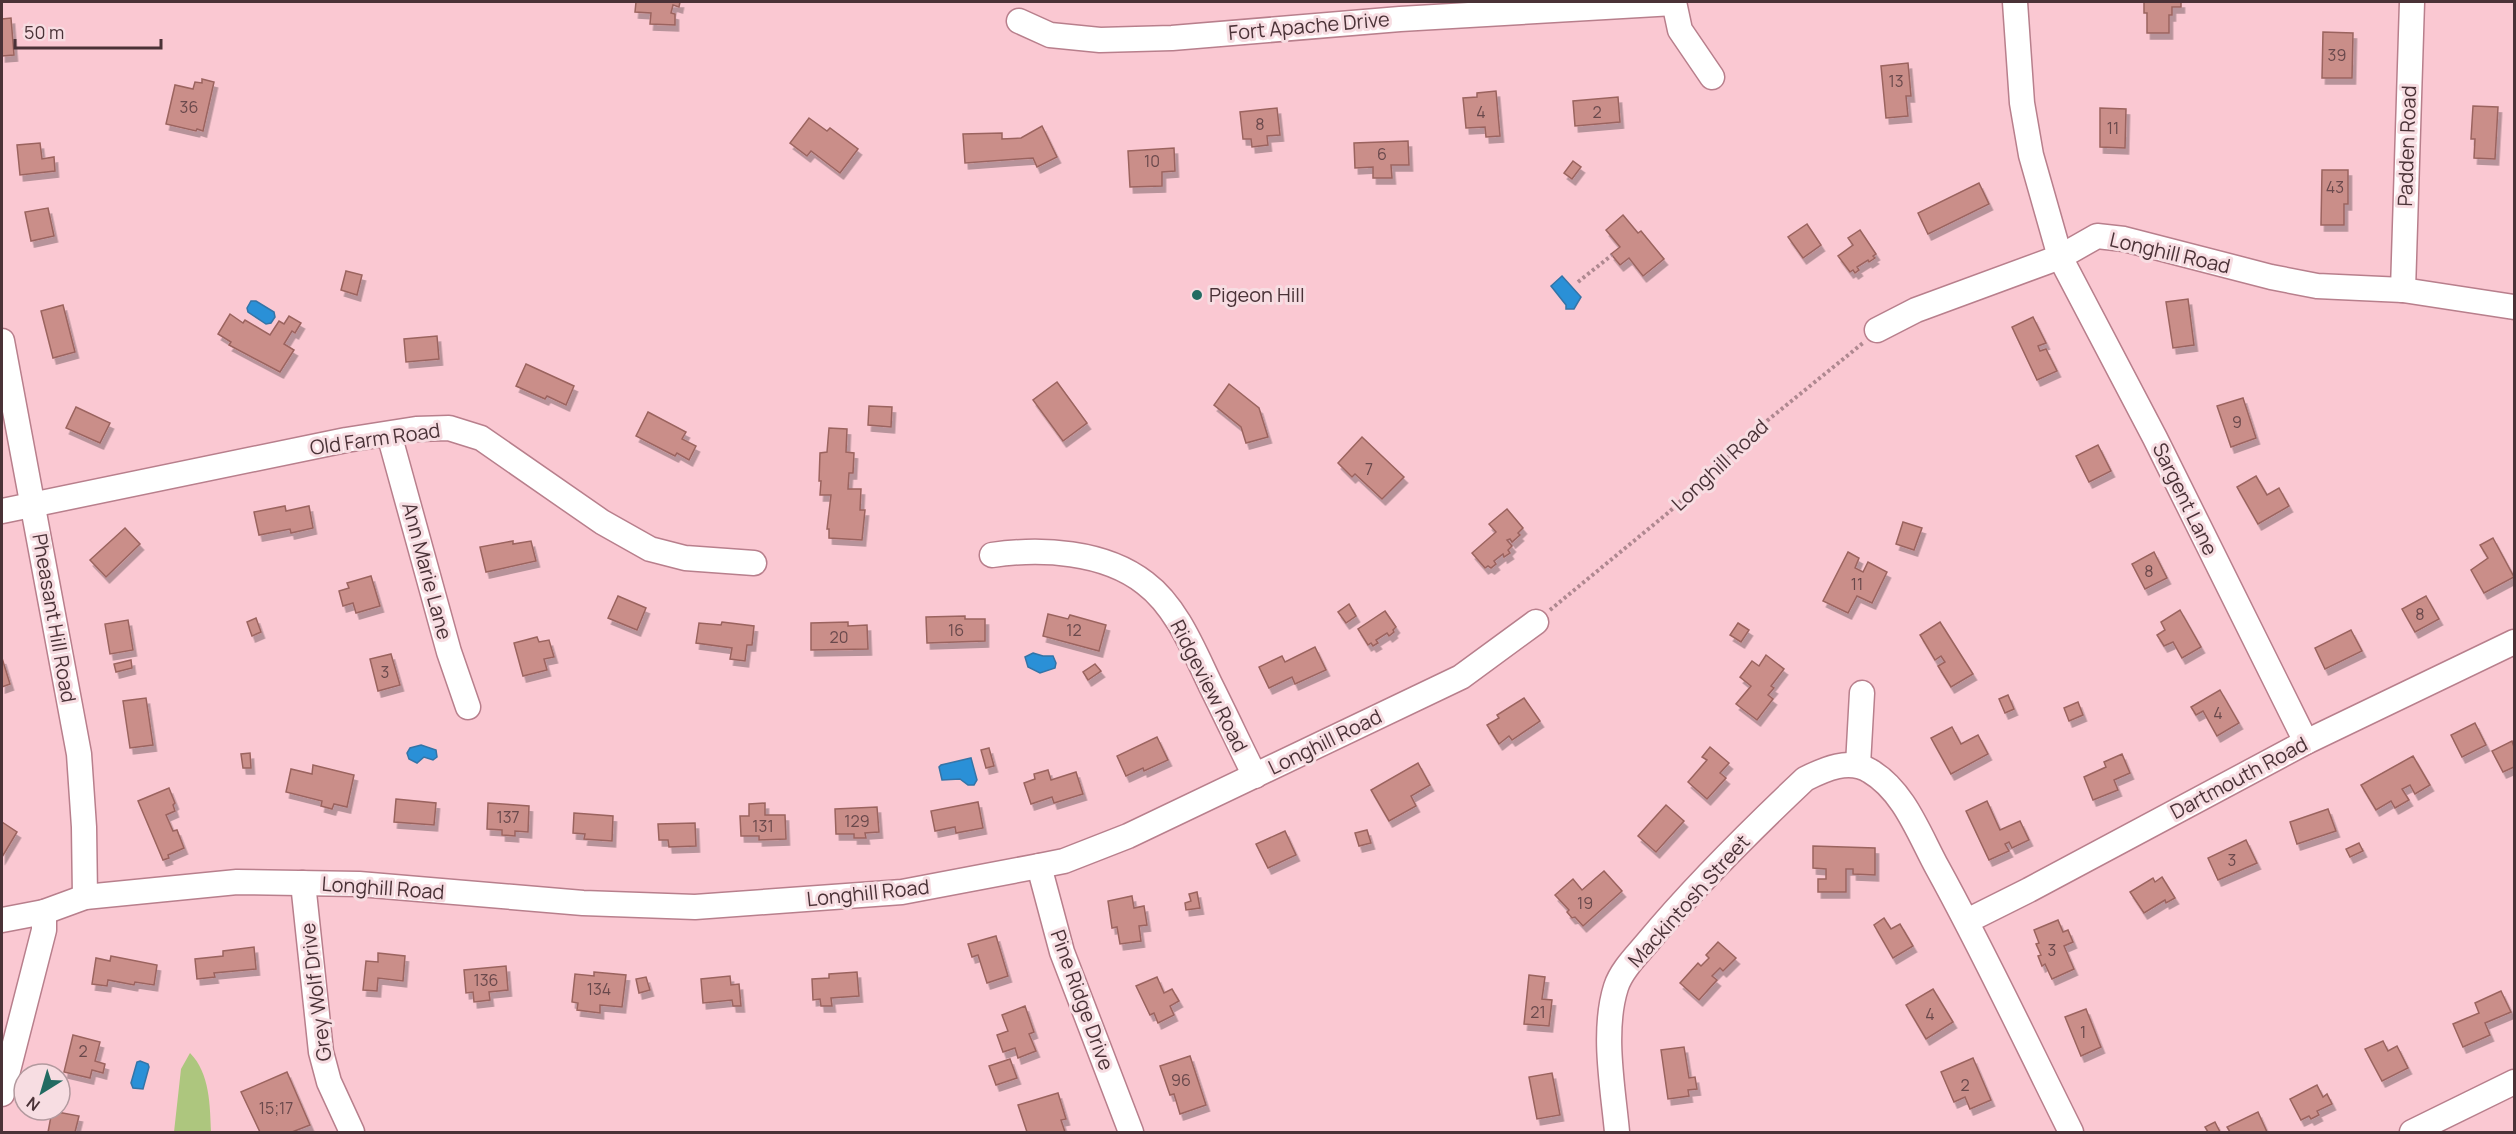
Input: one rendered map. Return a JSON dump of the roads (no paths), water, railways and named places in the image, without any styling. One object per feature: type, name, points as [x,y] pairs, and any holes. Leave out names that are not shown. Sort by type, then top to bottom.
[{"type":"street","name":"Fort Apache Drive","points":[[1019,21],[1050,35],[1100,40],[1172,38],[1400,19],[1674,2]]},
{"type":"street","points":[[1674,2],[1680,30],[1712,77]]},
{"type":"street","name":"Sargent Lane","points":[[2015,2],[2022,103],[2031,154],[2060,257],[2155,438],[2306,742]]},
{"type":"street","name":"Padden Road","points":[[2403,290],[2412,2]]},
{"type":"street","name":"Longhill Road","points":[[1877,330],[1916,310],[2060,257],[2097,236],[2124,239],[2271,277],[2318,286],[2403,290],[2514,307]]},
{"type":"street","name":"Pheasant Hill Road","points":[[2,341],[79,754],[84,827],[85,897]]},
{"type":"street","name":"Old Farm Road","points":[[2,511],[346,440],[449,428],[481,438],[602,522],[650,549],[685,558],[754,563]]},
{"type":"street","name":"Ann Marie Lane","points":[[389,434],[449,652],[468,707]]},
{"type":"street","name":"Ridgeview Road","points":[[992,555],[1035,553],[1089,558],[1120,567],[1145,583],[1162,601],[1190,643],[1255,776]]},
{"type":"street","name":"Longhill Road","points":[[2,920],[44,912],[85,897],[237,882],[359,884],[583,903],[695,906],[902,892],[1039,866],[1064,861],[1128,836],[1461,677],[1536,622]]},
{"type":"street","name":"Dartmouth Road","points":[[1967,921],[2029,891],[2112,844],[2306,742],[2514,642]]},
{"type":"street","points":[[1862,693],[1858,765],[1885,782],[1898,796],[1967,921],[2071,1132]]},
{"type":"street","name":"Mackintosh Street","points":[[1617,1132],[1610,1065],[1611,1009],[1617,985],[1626,968],[1664,923],[1805,779],[1836,766],[1858,765]]},
{"type":"street","name":"Pine Ridge Drive","points":[[1039,866],[1062,952],[1131,1132]]},
{"type":"street","name":"Grey Wolf Drive","points":[[303,883],[321,1052],[329,1082],[352,1132]]},
{"type":"street","points":[[2,1094],[44,930],[44,912]]},
{"type":"street","points":[[2412,1132],[2514,1082]]},
{"type":"water","points":[[1562,276],[1581,297],[1574,309],[1566,309],[1566,305],[1551,286]]},
{"type":"water","points":[[251,301],[256,301],[274,312],[275,317],[271,323],[266,324],[248,312],[247,308]]},
{"type":"water","points":[[1033,653],[1053,656],[1056,663],[1055,668],[1040,673],[1028,667],[1025,657]]},
{"type":"water","points":[[421,745],[436,750],[437,757],[433,760],[424,757],[417,763],[409,759],[407,753],[410,748]]},
{"type":"water","points":[[971,758],[977,780],[974,785],[968,785],[960,779],[942,780],[939,767],[941,765]]},
{"type":"water","points":[[137,1062],[148,1064],[149,1067],[143,1089],[133,1088],[131,1083]]},
{"type":"place","name":"Pigeon Hill","points":[[1197,295]]}]
